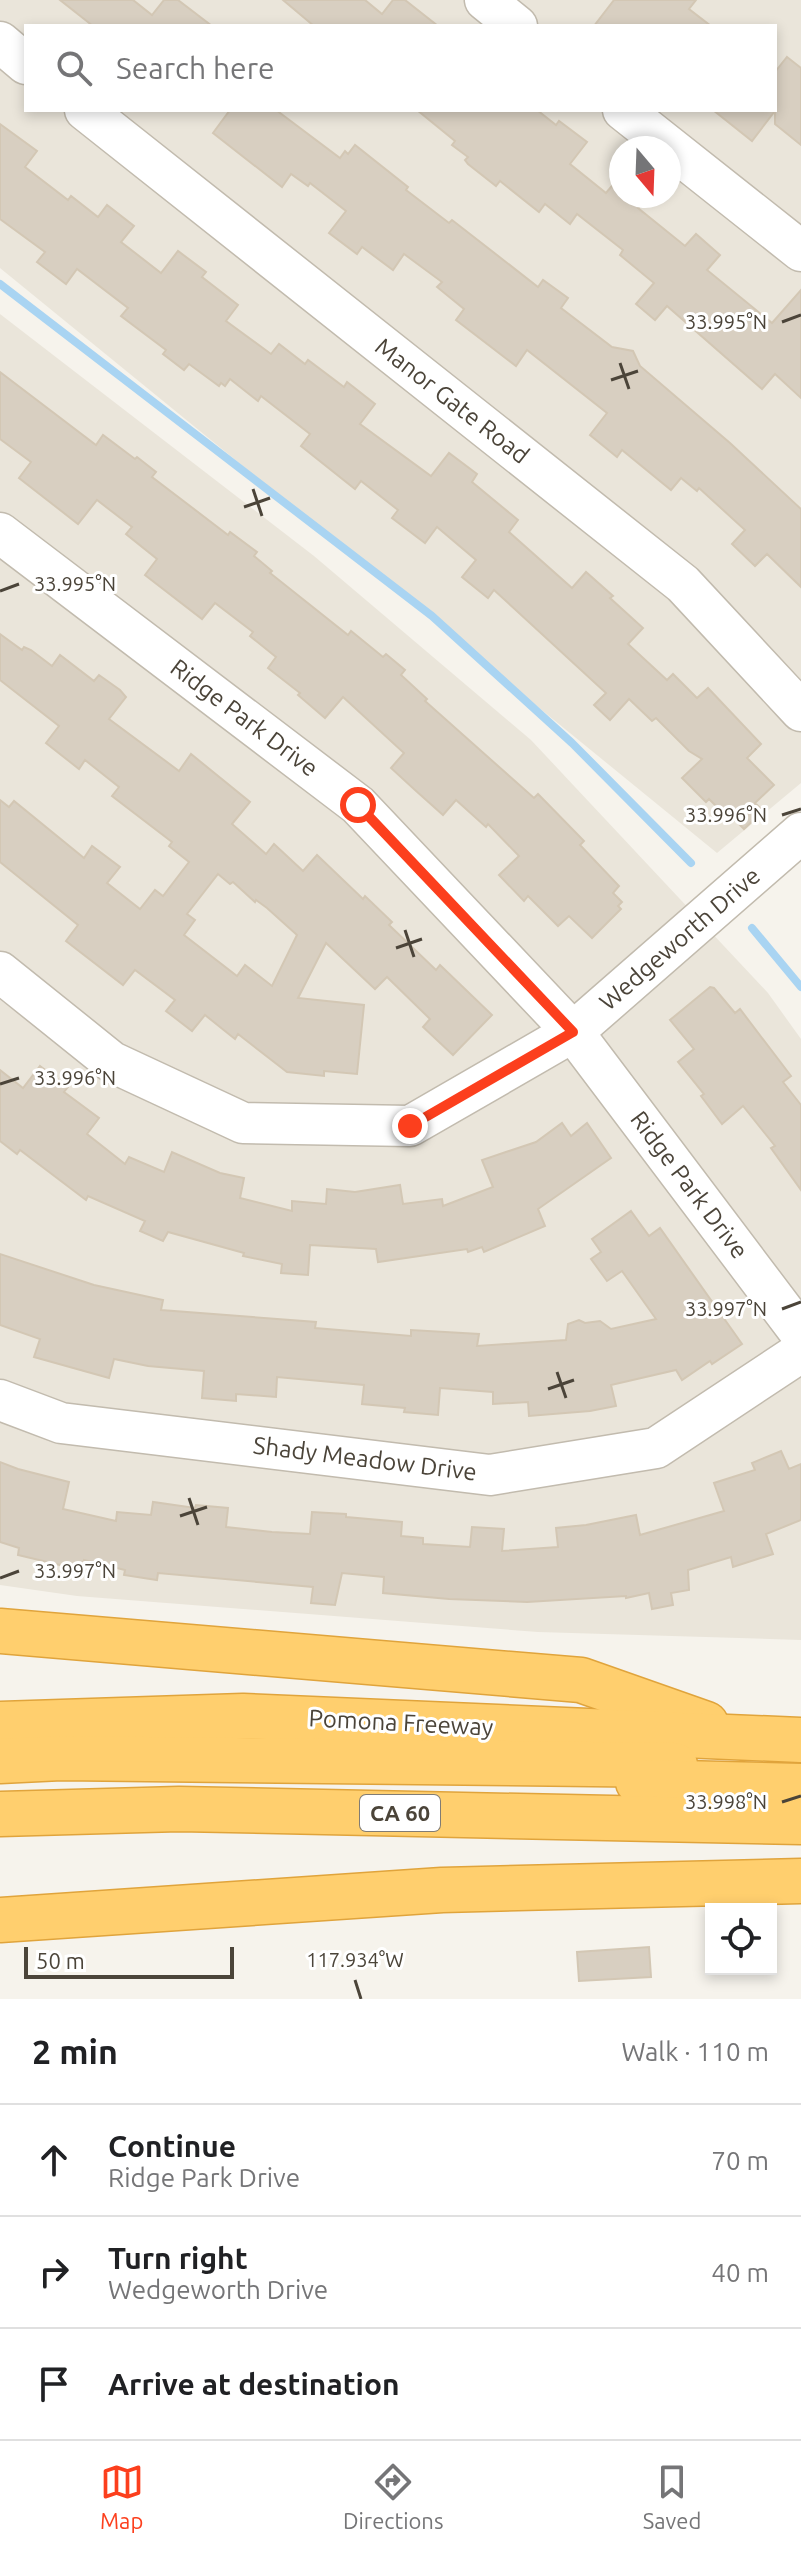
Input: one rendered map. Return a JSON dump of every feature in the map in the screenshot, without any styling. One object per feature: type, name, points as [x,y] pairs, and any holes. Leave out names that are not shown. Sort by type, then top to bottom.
[{"type":"highway","points":[[0,1631],[581,1680],[750,1739]]},
{"type":"highway","name":"Pomona Freeway","points":[[0,1724],[243,1716],[801,1740]]},
{"type":"highway","points":[[0,1761],[61,1758],[801,1767]]},
{"type":"highway","points":[[0,1782],[83,1779],[801,1786]]},
{"type":"highway","name":"CA 60","points":[[0,1814],[179,1809],[801,1822]]},
{"type":"highway","points":[[0,1920],[442,1890],[801,1881]]},
{"type":"street","points":[[485,0],[515,24]]},
{"type":"street","points":[[0,42],[24,62]]},
{"type":"street","name":"Manor Gate Road","points":[[88,112],[683,584],[801,711]]},
{"type":"street","points":[[626,112],[801,251]]},
{"type":"street","name":"Ridge Park Drive","points":[[0,533],[358,805],[573,1032],[801,1334]]},
{"type":"street","name":"Wedgeworth Drive","points":[[0,972],[112,1062],[243,1123],[410,1126],[573,1032],[801,833]]},
{"type":"street","name":"Shady Meadow Drive","points":[[0,1400],[61,1423],[490,1475],[656,1448],[801,1352]]},
{"type":"shaded area","points":[[0,0],[801,0],[801,783],[717,853],[0,268]]},
{"type":"shaded area","points":[[0,314],[314,556],[531,740],[768,993],[801,1039],[801,1640],[538,1632],[77,1596],[0,1585]]},
{"type":"building","points":[[60,0],[133,0],[152,15],[164,0],[178,0],[209,24],[90,24]]},
{"type":"building","points":[[283,0],[365,0],[382,14],[393,0],[405,0],[435,24],[312,24]]},
{"type":"building","points":[[614,0],[696,0],[689,9],[708,24],[596,24]]},
{"type":"building","points":[[787,57],[801,68],[801,145],[775,124],[777,70]]},
{"type":"building","points":[[229,112],[279,112],[340,158],[355,145],[408,187],[406,190],[449,223],[452,220],[538,287],[543,280],[568,298],[561,308],[612,347],[633,351],[640,366],[801,509],[801,587],[767,554],[755,566],[732,544],[745,530],[699,488],[697,491],[681,478],[671,490],[622,450],[617,457],[590,435],[607,413],[527,350],[516,366],[456,320],[464,309],[437,287],[442,282],[404,254],[393,270],[362,247],[357,254],[329,233],[346,211],[310,183],[308,186],[291,174],[282,187],[213,133]]},
{"type":"building","points":[[419,112],[540,112],[556,125],[559,121],[587,142],[570,164],[606,193],[609,189],[609,208],[638,208],[685,246],[696,234],[720,255],[707,270],[772,323],[801,290],[801,398],[775,374],[762,389],[667,306],[655,320],[636,304],[654,283],[620,255],[623,250],[577,214],[570,224],[545,204],[539,212],[500,181],[496,186],[468,164],[465,160],[468,157],[452,145],[455,141]]},
{"type":"building","points":[[716,112],[774,112],[752,141]]},
{"type":"building","points":[[0,124],[37,151],[25,167],[68,200],[71,196],[98,217],[107,205],[134,226],[121,242],[161,273],[178,251],[206,272],[202,277],[238,305],[226,321],[271,354],[279,344],[305,364],[308,360],[344,387],[347,382],[375,404],[360,424],[431,476],[449,453],[477,474],[472,482],[518,520],[509,532],[572,588],[586,572],[613,596],[610,598],[643,628],[628,644],[667,680],[673,674],[697,698],[708,688],[761,744],[747,758],[774,785],[755,803],[763,811],[744,829],[735,820],[732,822],[709,799],[706,802],[682,778],[702,759],[689,751],[656,718],[652,721],[629,699],[610,720],[594,705],[606,693],[494,590],[488,598],[462,577],[476,560],[437,527],[425,543],[392,518],[398,510],[361,481],[355,489],[301,446],[310,434],[261,396],[258,401],[230,379],[225,386],[221,383],[219,386],[189,364],[184,370],[163,354],[166,350],[121,316],[128,308],[77,269],[66,284],[37,262],[45,252],[0,219]]},
{"type":"building","points":[[0,372],[96,445],[103,435],[135,459],[137,457],[156,472],[152,477],[228,535],[230,532],[257,552],[254,556],[272,571],[270,573],[348,635],[351,631],[405,670],[401,675],[427,699],[425,701],[534,798],[538,794],[584,841],[580,845],[619,886],[613,893],[622,902],[618,906],[621,909],[592,938],[569,916],[558,926],[528,896],[524,901],[499,875],[519,856],[488,824],[486,827],[456,800],[443,815],[415,790],[391,768],[404,753],[343,697],[325,718],[268,668],[276,657],[250,636],[253,632],[215,603],[202,619],[145,575],[157,559],[126,534],[132,527],[97,500],[78,524],[19,478],[31,462],[0,439]]},
{"type":"building","points":[[0,634],[22,650],[24,647],[31,650],[52,666],[60,655],[94,681],[99,675],[126,697],[109,719],[179,771],[191,754],[250,802],[232,824],[266,854],[274,844],[303,871],[317,855],[392,922],[389,925],[436,970],[440,965],[492,1015],[453,1055],[423,1027],[430,1019],[387,977],[375,989],[326,943],[298,998],[364,1005],[357,1074],[324,1071],[324,1076],[287,1072],[238,1034],[235,1039],[205,1015],[192,1031],[166,1011],[175,1000],[135,970],[123,985],[66,941],[78,925],[0,862],[0,800],[9,807],[14,801],[84,858],[92,846],[120,867],[107,883],[140,909],[155,890],[163,896],[189,862],[169,846],[172,842],[112,796],[119,787],[85,760],[79,769],[46,743],[59,726],[0,680]],"holes":[[[218,874],[230,884],[233,882],[297,935],[272,986],[245,965],[237,976],[184,935],[195,920],[187,914]]]},
{"type":"building","points":[[710,987],[735,1013],[740,1009],[791,1076],[783,1082],[801,1105],[801,1190],[771,1148],[775,1146],[743,1106],[722,1124],[701,1096],[704,1094],[678,1062],[694,1049],[670,1020]]},
{"type":"building","points":[[40,1066],[68,1087],[64,1092],[99,1118],[87,1134],[125,1164],[129,1157],[164,1172],[172,1152],[220,1173],[244,1178],[240,1198],[292,1211],[292,1201],[326,1204],[327,1189],[355,1192],[400,1185],[403,1204],[442,1199],[443,1206],[493,1187],[482,1160],[536,1142],[562,1123],[571,1136],[587,1123],[611,1158],[538,1209],[545,1226],[484,1252],[482,1247],[468,1252],[467,1249],[378,1262],[376,1249],[310,1245],[308,1275],[281,1273],[282,1264],[243,1256],[244,1253],[168,1232],[163,1241],[140,1231],[145,1221],[88,1196],[86,1200],[20,1150],[17,1154],[0,1141],[0,1070],[23,1088]]},
{"type":"building","points":[[631,1211],[649,1236],[660,1228],[742,1344],[682,1380],[676,1370],[611,1385],[616,1406],[590,1411],[529,1416],[528,1402],[493,1404],[493,1392],[440,1388],[438,1415],[404,1412],[405,1408],[362,1404],[364,1385],[277,1377],[276,1397],[236,1394],[236,1401],[202,1398],[204,1371],[148,1366],[114,1359],[109,1378],[34,1357],[40,1339],[0,1325],[0,1254],[94,1285],[163,1300],[161,1310],[316,1322],[315,1328],[411,1336],[411,1330],[479,1334],[477,1346],[566,1340],[568,1324],[579,1320],[585,1323],[600,1321],[611,1329],[656,1319],[622,1271],[607,1281],[591,1259],[601,1252],[592,1239]]},
{"type":"building","points":[[781,1451],[789,1469],[801,1464],[801,1520],[766,1534],[773,1554],[733,1567],[731,1557],[688,1570],[689,1590],[671,1593],[673,1605],[652,1609],[649,1593],[626,1598],[527,1602],[449,1599],[383,1593],[384,1577],[342,1573],[335,1605],[311,1603],[313,1587],[158,1573],[157,1580],[124,1575],[125,1570],[84,1560],[81,1570],[18,1555],[19,1548],[0,1542],[0,1462],[69,1482],[63,1509],[116,1521],[117,1512],[151,1515],[153,1502],[195,1508],[196,1505],[228,1508],[226,1527],[310,1534],[312,1512],[346,1514],[346,1517],[402,1522],[401,1536],[423,1538],[423,1544],[470,1547],[472,1527],[504,1529],[502,1551],[558,1547],[556,1528],[636,1515],[640,1535],[724,1511],[714,1483],[755,1470],[752,1463]]},
{"type":"building","points":[[649,1947],[651,1977],[579,1981],[577,1952]]},
{"type":"waterway","points":[[0,284],[432,616],[572,743],[691,863]]},
{"type":"waterway","points":[[752,928],[801,987]]},
{"type":"route","points":[[358,805],[573,1032],[410,1126]]}]
